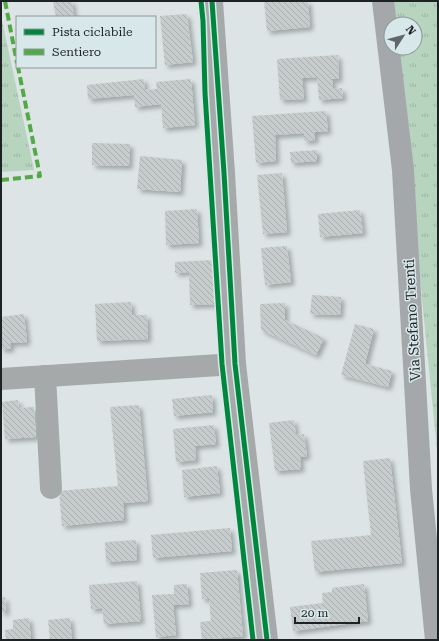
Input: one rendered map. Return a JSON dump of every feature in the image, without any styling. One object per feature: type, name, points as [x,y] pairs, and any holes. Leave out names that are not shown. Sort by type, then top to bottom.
[{"type":"main road","name":"Via Stefano Trenti","points":[[383,1],[403,170],[421,489],[436,640]]},
{"type":"street","points":[[212,1],[235,364],[266,640]]},
{"type":"street","points":[[1,379],[235,364]]},
{"type":"street","points":[[45,376],[51,488]]},
{"type":"green space","points":[[392,1],[438,1],[438,460],[398,56],[423,56],[423,16],[394,16]]},
{"type":"green space","points":[[1,16],[34,170],[1,172]]},
{"type":"building","points":[[53,1],[72,1],[74,16],[56,16]]},
{"type":"building","points":[[264,1],[308,1],[310,27],[267,31]]},
{"type":"building","points":[[187,14],[193,62],[165,65],[160,16]]},
{"type":"building","points":[[338,55],[339,79],[332,79],[333,89],[342,88],[343,98],[319,100],[317,77],[302,78],[304,99],[280,100],[277,59]]},
{"type":"building","points":[[144,79],[145,90],[157,89],[156,82],[191,79],[195,125],[163,128],[161,104],[135,107],[134,95],[88,99],[87,85]]},
{"type":"building","points":[[326,111],[328,131],[315,132],[315,140],[304,141],[304,133],[275,135],[276,161],[256,163],[252,116]]},
{"type":"building","points":[[92,143],[130,144],[129,166],[92,165]]},
{"type":"building","points":[[317,150],[317,161],[291,163],[290,152]]},
{"type":"building","points":[[140,156],[182,160],[180,192],[137,189]]},
{"type":"building","points":[[282,173],[287,232],[263,234],[257,175]]},
{"type":"building","points":[[197,209],[199,243],[166,245],[165,211]]},
{"type":"building","points":[[360,210],[363,233],[320,237],[318,214]]},
{"type":"building","points":[[287,246],[291,282],[265,285],[261,248]]},
{"type":"building","points":[[215,260],[217,304],[190,305],[189,272],[175,273],[175,262]]},
{"type":"building","points":[[312,295],[341,297],[340,315],[310,314]]},
{"type":"building","points":[[131,302],[132,315],[147,315],[148,339],[97,341],[95,304]]},
{"type":"building","points":[[285,303],[285,320],[324,338],[316,355],[261,330],[260,304]]},
{"type":"building","points":[[24,314],[27,342],[10,343],[11,349],[1,349],[1,317]]},
{"type":"building","points":[[355,324],[374,329],[365,364],[392,371],[388,387],[341,375]]},
{"type":"building","points":[[212,395],[213,412],[174,416],[172,399]]},
{"type":"building","points":[[18,400],[19,408],[34,407],[36,437],[5,439],[2,402]]},
{"type":"building","points":[[139,405],[148,501],[123,503],[124,520],[62,526],[59,491],[118,486],[110,407]]},
{"type":"building","points":[[294,420],[296,435],[304,434],[307,456],[300,457],[301,469],[275,471],[269,423]]},
{"type":"building","points":[[214,425],[216,444],[195,446],[196,460],[176,462],[173,429]]},
{"type":"building","points":[[390,458],[402,563],[315,572],[311,541],[371,535],[363,461]]},
{"type":"building","points":[[217,466],[220,493],[184,497],[182,470]]},
{"type":"building","points":[[230,528],[232,551],[153,558],[151,535]]},
{"type":"building","points":[[136,540],[137,560],[106,562],[105,542]]},
{"type":"building","points":[[237,570],[243,636],[202,640],[200,622],[211,621],[209,599],[202,599],[200,573]]},
{"type":"building","points":[[137,581],[141,621],[104,624],[102,608],[91,609],[89,585]]},
{"type":"building","points":[[187,584],[189,604],[173,605],[176,635],[156,637],[152,595],[174,594],[174,585]]},
{"type":"building","points":[[364,584],[368,621],[293,631],[290,607],[323,603],[322,593],[332,592],[332,588]]},
{"type":"building","points":[[5,597],[6,612],[1,612],[1,598]]},
{"type":"building","points":[[29,618],[31,640],[6,640],[5,630],[13,629],[13,620]]},
{"type":"building","points":[[70,618],[72,640],[50,640],[48,620]]},
{"type":"marked path","points":[[5,1],[16,58]]},
{"type":"marked path","points":[[1,180],[40,176],[18,68]]},
{"type":"cycle path","points":[[201,1],[205,93],[222,364],[253,640]]},
{"type":"cycle path","points":[[212,1],[235,364],[267,640]]}]
